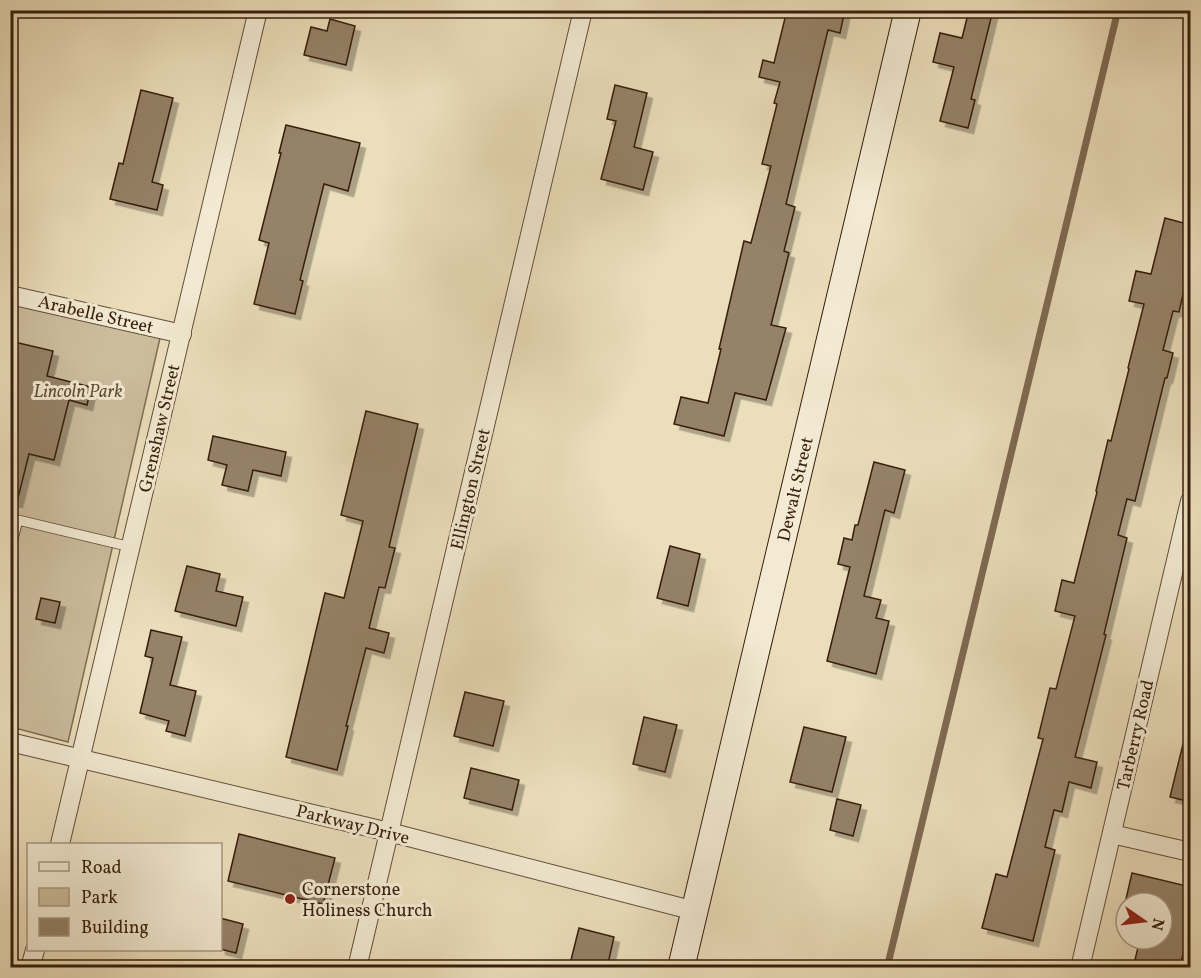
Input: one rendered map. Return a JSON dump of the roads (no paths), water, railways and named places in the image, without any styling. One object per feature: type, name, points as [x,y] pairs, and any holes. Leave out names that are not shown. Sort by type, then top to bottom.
[{"type":"street","name":"Grenshaw Street","points":[[60,843],[258,10]]},
{"type":"street","name":"Ellington Street","points":[[357,968],[583,10]]},
{"type":"street","name":"Dewalt Street","points":[[681,968],[908,10]]},
{"type":"street","name":"Arabelle Street","points":[[10,295],[182,334]]},
{"type":"street","name":"Tarberry Road","points":[[1080,968],[1191,501]]},
{"type":"street","name":"Parkway Drive","points":[[10,742],[389,832],[695,911]]},
{"type":"street","points":[[1112,834],[1191,852]]},
{"type":"street","points":[[30,968],[35,951]]},
{"type":"lane","points":[[10,550],[18,520],[131,547]]},
{"type":"waterway","points":[[887,968],[1118,10]]},
{"type":"place","name":"Cornerstone Holiness Church","points":[[290,899]]},
{"type":"park label","name":"Lincoln Park","points":[[78,391]]}]
